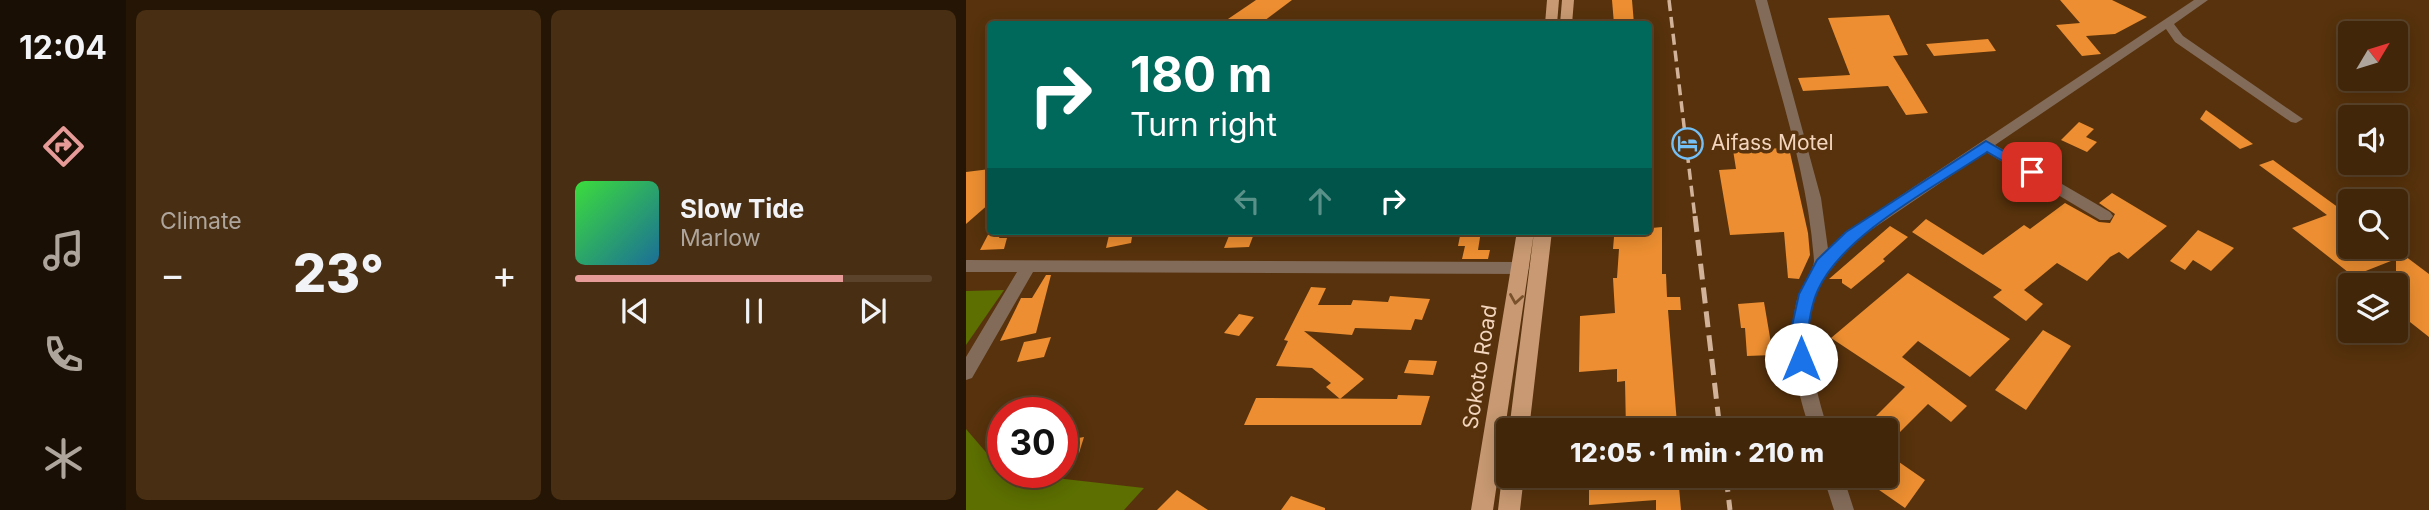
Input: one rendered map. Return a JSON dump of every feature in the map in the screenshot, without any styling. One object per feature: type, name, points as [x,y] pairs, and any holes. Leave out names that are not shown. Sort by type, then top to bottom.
[{"type":"main road","points":[[1566,21],[1568,0]]},
{"type":"main road","points":[[1549,1],[1551,21]]},
{"type":"main road","name":"Sokoto Road","points":[[1483,504],[1525,235]]},
{"type":"main road","points":[[1520,418],[1542,235]]},
{"type":"main road","points":[[1483,504],[1511,495]]},
{"type":"street","points":[[1761,0],[1814,198],[1822,264]]},
{"type":"street","points":[[1815,418],[1804,383],[1799,335],[1808,294],[1822,264],[1851,236],[2202,0]]},
{"type":"street","points":[[2168,23],[2179,39],[2296,119]]},
{"type":"street","points":[[2149,36],[2179,39]]},
{"type":"street","points":[[1986,146],[2105,216]]},
{"type":"street","points":[[966,266],[1521,268]]},
{"type":"street","points":[[966,373],[1028,267]]},
{"type":"street","points":[[1837,488],[1844,510]]},
{"type":"green space","points":[[1004,290],[966,345],[966,291]]},
{"type":"green space","points":[[966,429],[987,453],[987,488],[1078,488],[1078,481],[1144,488],[1124,510],[966,510]]},
{"type":"building","points":[[1256,0],[1292,0],[1264,21],[1228,19]]},
{"type":"building","points":[[1612,0],[1632,0],[1634,21],[1614,21]]},
{"type":"building","points":[[2060,0],[2112,0],[2147,17],[2115,34],[2086,36],[2101,54],[2082,56],[2056,25],[2080,23]]},
{"type":"building","points":[[1889,15],[1908,55],[1893,56],[1928,113],[1906,115],[1888,86],[1803,91],[1798,78],[1850,75],[1828,18]]},
{"type":"building","points":[[1988,39],[1996,51],[1934,56],[1926,44]]},
{"type":"building","points":[[2206,110],[2253,144],[2240,149],[2200,119]]},
{"type":"building","points":[[2079,122],[2094,129],[2086,137],[2097,142],[2087,152],[2061,140]]},
{"type":"building","points":[[1789,148],[1808,233],[1810,255],[1799,279],[1788,278],[1784,232],[1730,235],[1719,170],[1736,169],[1733,150]]},
{"type":"building","points":[[2273,160],[2338,207],[2338,259],[2396,259],[2361,273],[2349,273],[2292,228],[2327,215],[2259,165]]},
{"type":"building","points":[[987,169],[987,206],[966,224],[966,172]]},
{"type":"building","points":[[2112,193],[2167,226],[2128,259],[2119,252],[2110,257],[2087,281],[2057,263],[2024,290],[2043,304],[2026,321],[1993,297],[2002,290],[1912,232],[1926,219],[1983,255],[2024,225],[2030,229],[2065,203],[2099,222],[2110,223],[2115,214],[2099,203]]},
{"type":"building","points":[[1890,226],[1908,237],[1883,259],[1885,261],[1851,289],[1842,283],[1842,279],[1829,279]]},
{"type":"building","points":[[1662,227],[1662,274],[1666,274],[1667,297],[1680,297],[1681,310],[1668,310],[1677,418],[1626,418],[1625,381],[1617,382],[1617,369],[1579,372],[1580,316],[1615,313],[1613,278],[1617,278],[1619,249],[1613,249],[1614,237],[1652,235],[1652,228]]},
{"type":"building","points":[[2198,230],[2234,248],[2211,271],[2193,260],[2185,270],[2170,261]]},
{"type":"building","points":[[988,235],[1007,238],[1004,249],[980,250]]},
{"type":"building","points":[[1109,235],[1132,235],[1131,243],[1106,248]]},
{"type":"building","points":[[1229,235],[1254,235],[1249,247],[1224,248]]},
{"type":"building","points":[[1460,235],[1480,235],[1478,250],[1490,250],[1488,259],[1462,259],[1465,246],[1458,246]]},
{"type":"building","points":[[2408,258],[2429,274],[2429,337],[2408,320],[2408,273],[2396,273],[2396,259]]},
{"type":"building","points":[[1908,273],[2010,339],[1970,377],[1918,341],[1902,357],[1967,406],[1951,422],[1928,404],[1898,434],[1898,418],[1874,418],[1905,387],[1831,338]]},
{"type":"building","points":[[1046,275],[1051,275],[1036,333],[1000,341],[1021,298],[1032,298]]},
{"type":"building","points":[[1311,287],[1326,288],[1318,305],[1351,305],[1353,300],[1388,302],[1390,296],[1430,299],[1422,320],[1415,319],[1411,330],[1355,328],[1352,335],[1304,331],[1364,379],[1340,399],[1326,387],[1331,383],[1312,368],[1276,366],[1288,341],[1284,340]]},
{"type":"building","points":[[1764,302],[1773,355],[1747,356],[1745,328],[1741,328],[1738,304]]},
{"type":"building","points":[[1239,314],[1254,317],[1239,336],[1224,333]]},
{"type":"building","points":[[2043,330],[2071,346],[2026,410],[1995,390]]},
{"type":"building","points":[[1051,337],[1044,357],[1017,362],[1024,342]]},
{"type":"building","points":[[1409,360],[1437,361],[1433,375],[1404,373]]},
{"type":"building","points":[[1398,395],[1430,396],[1421,425],[1244,425],[1256,398],[1397,399]]},
{"type":"building","points":[[1084,437],[1078,453],[1078,438]]},
{"type":"building","points":[[1898,461],[1925,480],[1905,508],[1876,488],[1898,488]]},
{"type":"building","points":[[1589,488],[1679,488],[1681,510],[1656,510],[1656,500],[1589,505]]},
{"type":"building","points":[[1177,490],[1208,510],[1157,510]]},
{"type":"building","points":[[1291,496],[1325,508],[1325,510],[1281,510]]},
{"type":"railway","points":[[1669,0],[1695,218]]},
{"type":"railway","points":[[1695,216],[1719,418]]},
{"type":"railway","points":[[1727,488],[1730,510]]},
{"type":"place","name":"Aifass Motel","points":[[1688,143]]},
{"type":"route","points":[[1801,359],[1799,335],[1808,294],[1822,264],[1851,236],[1986,146],[2032,172]]}]
